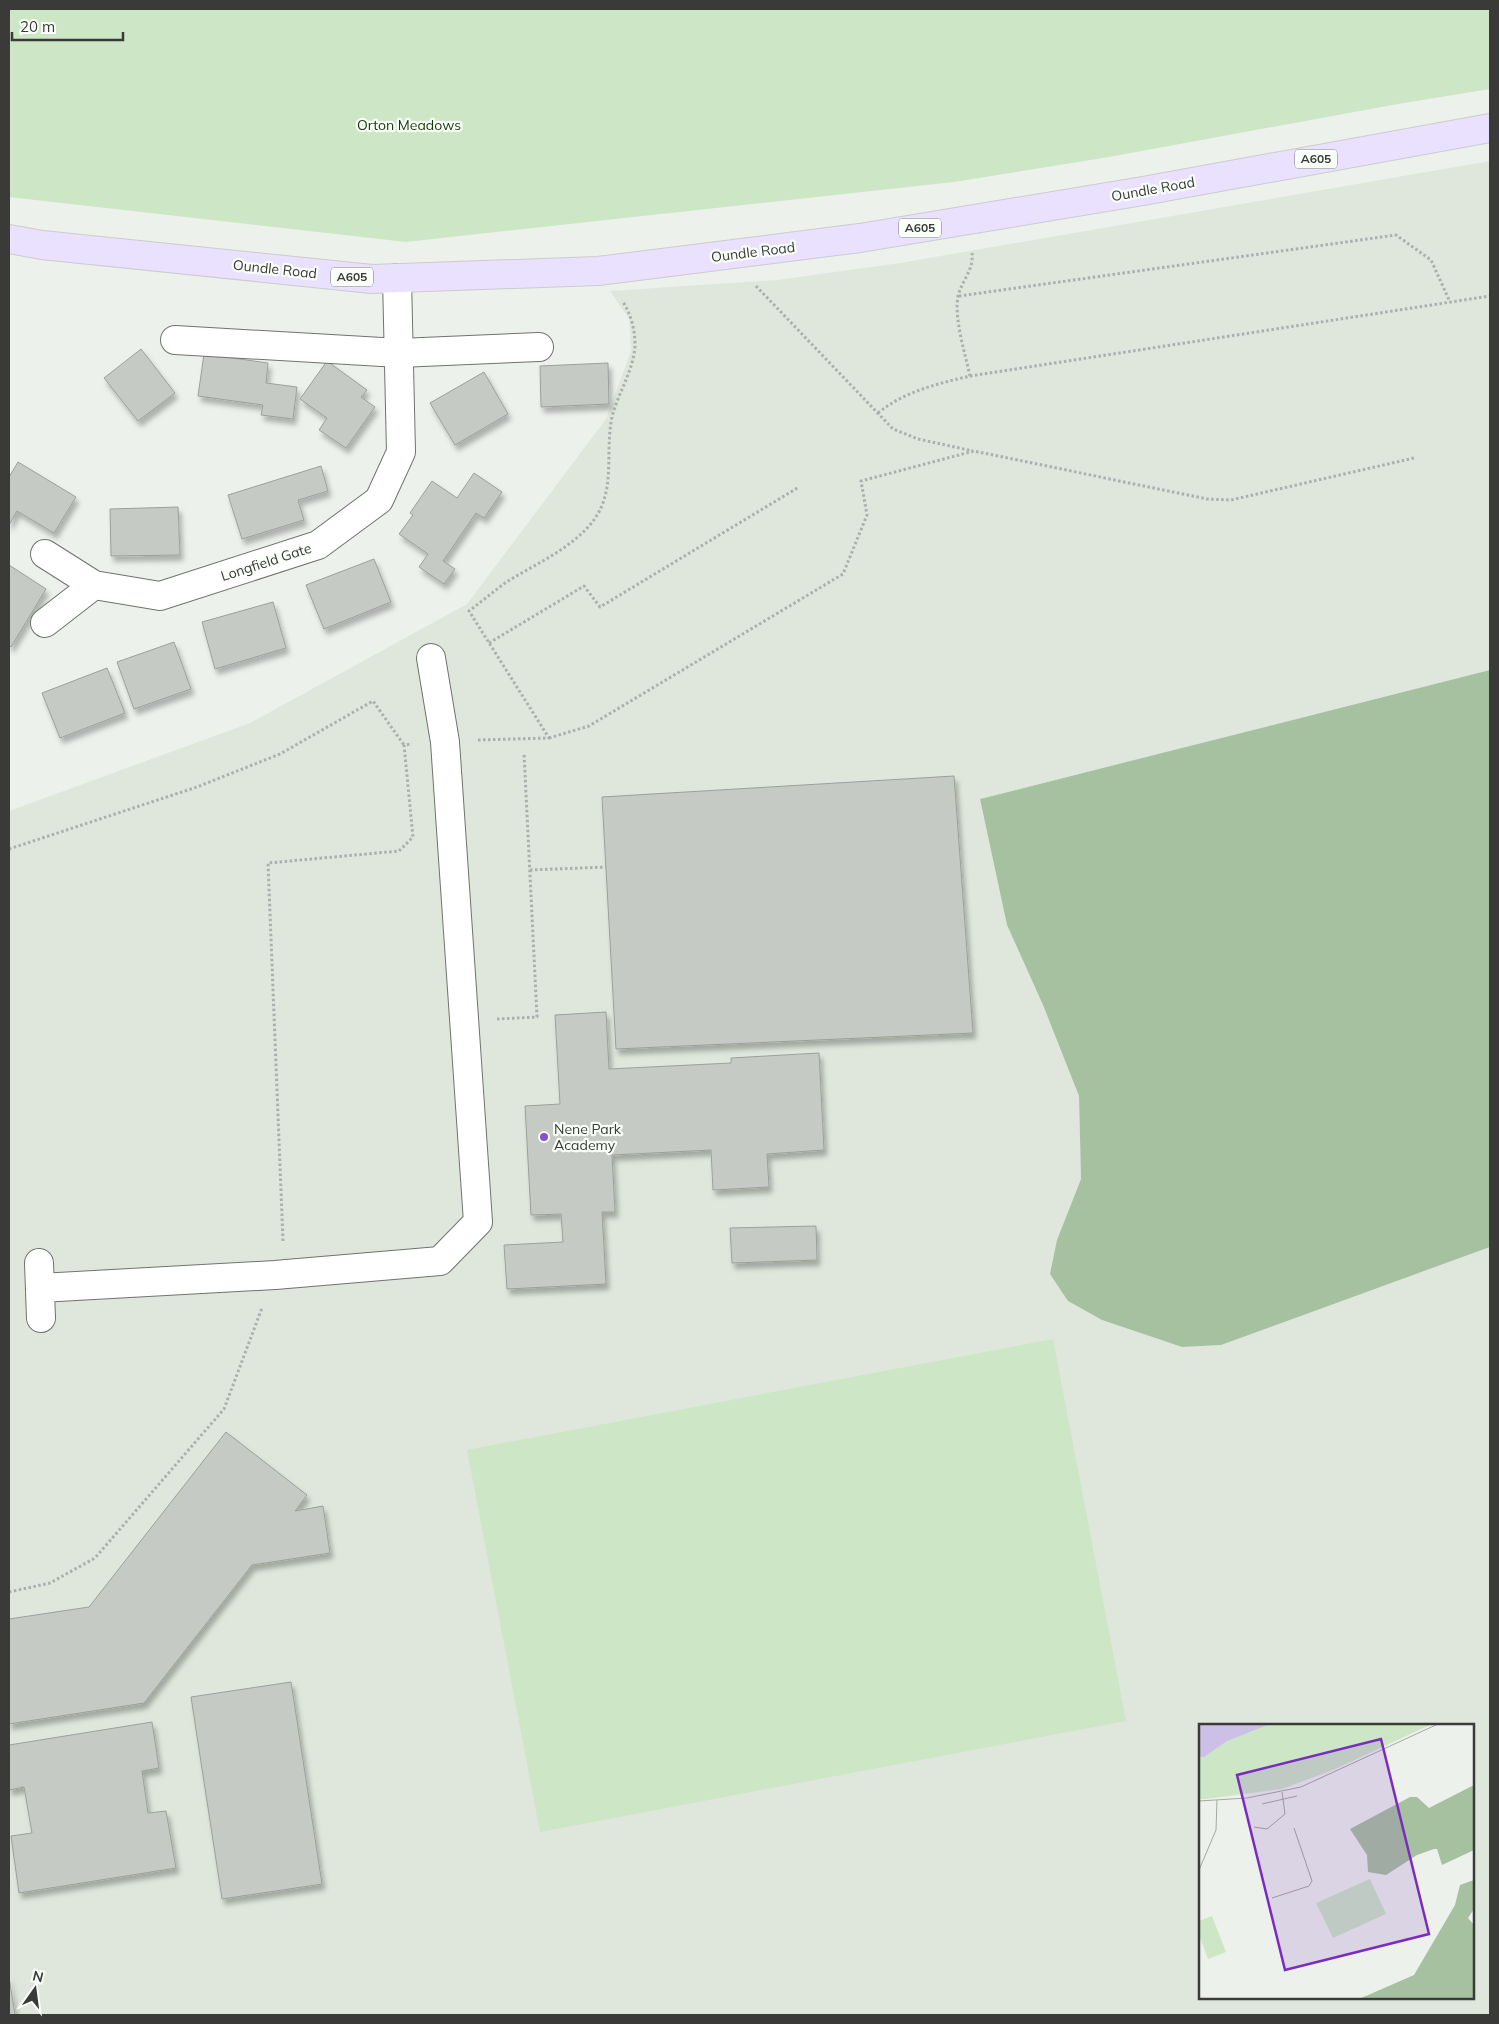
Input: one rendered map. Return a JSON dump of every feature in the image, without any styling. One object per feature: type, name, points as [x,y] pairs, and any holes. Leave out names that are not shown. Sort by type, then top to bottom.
[{"type":"main road","name":"Oundle Road","points":[[9,239],[372,279],[598,271],[860,238],[1143,191],[1490,128]]},
{"type":"street","name":"Longfield Gate","points":[[44,554],[94,585],[160,596],[318,545],[379,500],[401,452],[397,278]]},
{"type":"street","points":[[175,340],[399,353],[539,347]]},
{"type":"street","points":[[45,623],[94,585]]},
{"type":"street","points":[[41,1318],[40,1276],[275,1275],[440,1260],[478,1222],[445,742],[431,658]]},
{"type":"path","points":[[958,296],[1396,235],[1431,260],[1450,302]]},
{"type":"path","points":[[970,376],[958,320],[958,296],[973,260],[972,251]]},
{"type":"path","points":[[750,280],[893,429],[918,439],[1207,499],[1231,500],[1414,458]]},
{"type":"path","points":[[878,413],[887,406],[920,389],[970,376],[1490,296]]},
{"type":"path","points":[[550,738],[469,611],[504,584],[567,545],[590,525],[604,501],[610,478],[612,418],[630,369],[635,346],[634,328],[621,299]]},
{"type":"path","points":[[404,745],[550,738],[589,726],[843,574],[867,515],[861,481],[974,451]]},
{"type":"path","points":[[489,643],[584,586],[600,607],[799,487]]},
{"type":"path","points":[[9,850],[197,787],[280,754],[373,700],[404,745],[413,837],[399,850],[268,862],[283,1251],[224,1409],[96,1558],[50,1583],[9,1592]]},
{"type":"path","points":[[464,1021],[537,1017],[524,753]]},
{"type":"path","points":[[530,870],[606,867]]},
{"type":"shaded area","name":"Nene Park Academy","points":[[1490,161],[1490,670],[980,799],[1007,925],[1043,1005],[1079,1096],[1081,1179],[1057,1240],[1068,1301],[1102,1320],[1182,1347],[1221,1345],[1490,1247],[1490,2015],[9,2015],[9,811],[250,723],[467,604],[606,419],[631,351],[629,319],[610,291],[777,280],[900,263]]},
{"type":"green space","name":"Orton Meadows","points":[[9,9],[1490,9],[1490,89],[1109,157],[954,182],[406,242],[9,197]]},
{"type":"green space","points":[[1490,670],[1490,1247],[1221,1345],[1182,1347],[1102,1320],[1068,1301],[1050,1274],[1057,1240],[1081,1179],[1079,1096],[1043,1005],[1007,925],[980,799]]},
{"type":"green space","points":[[1053,1339],[1126,1721],[540,1832],[467,1450]]},
{"type":"building","points":[[141,349],[175,393],[138,421],[104,378]]},
{"type":"building","points":[[204,354],[268,363],[266,383],[297,387],[293,419],[261,415],[263,405],[198,396]]},
{"type":"building","points":[[327,361],[367,390],[361,397],[375,407],[346,448],[319,430],[327,418],[300,399]]},
{"type":"building","points":[[608,363],[609,404],[541,407],[540,366]]},
{"type":"building","points":[[484,372],[508,414],[455,445],[430,403]]},
{"type":"building","points":[[18,462],[76,497],[54,533],[17,511],[9,525],[9,477]]},
{"type":"building","points":[[321,466],[328,491],[298,500],[304,520],[242,539],[228,495]]},
{"type":"building","points":[[474,473],[502,492],[484,518],[476,513],[443,561],[455,569],[444,584],[419,567],[428,554],[399,534],[413,515],[410,513],[432,481],[457,498]]},
{"type":"building","points":[[178,507],[180,555],[111,556],[110,509]]},
{"type":"building","points":[[374,559],[391,602],[324,629],[306,585]]},
{"type":"building","points":[[9,565],[46,589],[11,647],[9,645]]},
{"type":"building","points":[[273,602],[286,648],[215,669],[202,622]]},
{"type":"building","points":[[174,642],[191,689],[134,709],[117,662]]},
{"type":"building","points":[[107,668],[125,713],[60,738],[42,693]]},
{"type":"building","points":[[954,776],[973,1033],[616,1049],[602,797]]},
{"type":"building","points":[[606,1012],[609,1069],[731,1063],[731,1058],[819,1053],[824,1150],[767,1154],[769,1187],[713,1190],[711,1150],[612,1155],[615,1212],[602,1212],[606,1284],[507,1289],[504,1245],[563,1242],[561,1214],[531,1215],[525,1106],[560,1104],[555,1015]]},
{"type":"building","points":[[816,1226],[817,1260],[732,1263],[730,1228]]},
{"type":"building","points":[[226,1432],[307,1495],[295,1511],[323,1506],[330,1553],[252,1565],[144,1703],[9,1724],[9,1619],[89,1607]]},
{"type":"building","points":[[291,1682],[322,1884],[222,1899],[191,1697]]},
{"type":"building","points":[[152,1722],[159,1768],[142,1771],[148,1813],[166,1811],[176,1868],[19,1893],[11,1836],[32,1833],[24,1787],[9,1790],[9,1745]]},
{"type":"building","points":[[9,1977],[15,2015],[9,2015]]},
{"type":"place","name":"Nene Park Academy","points":[[544,1137]]}]
